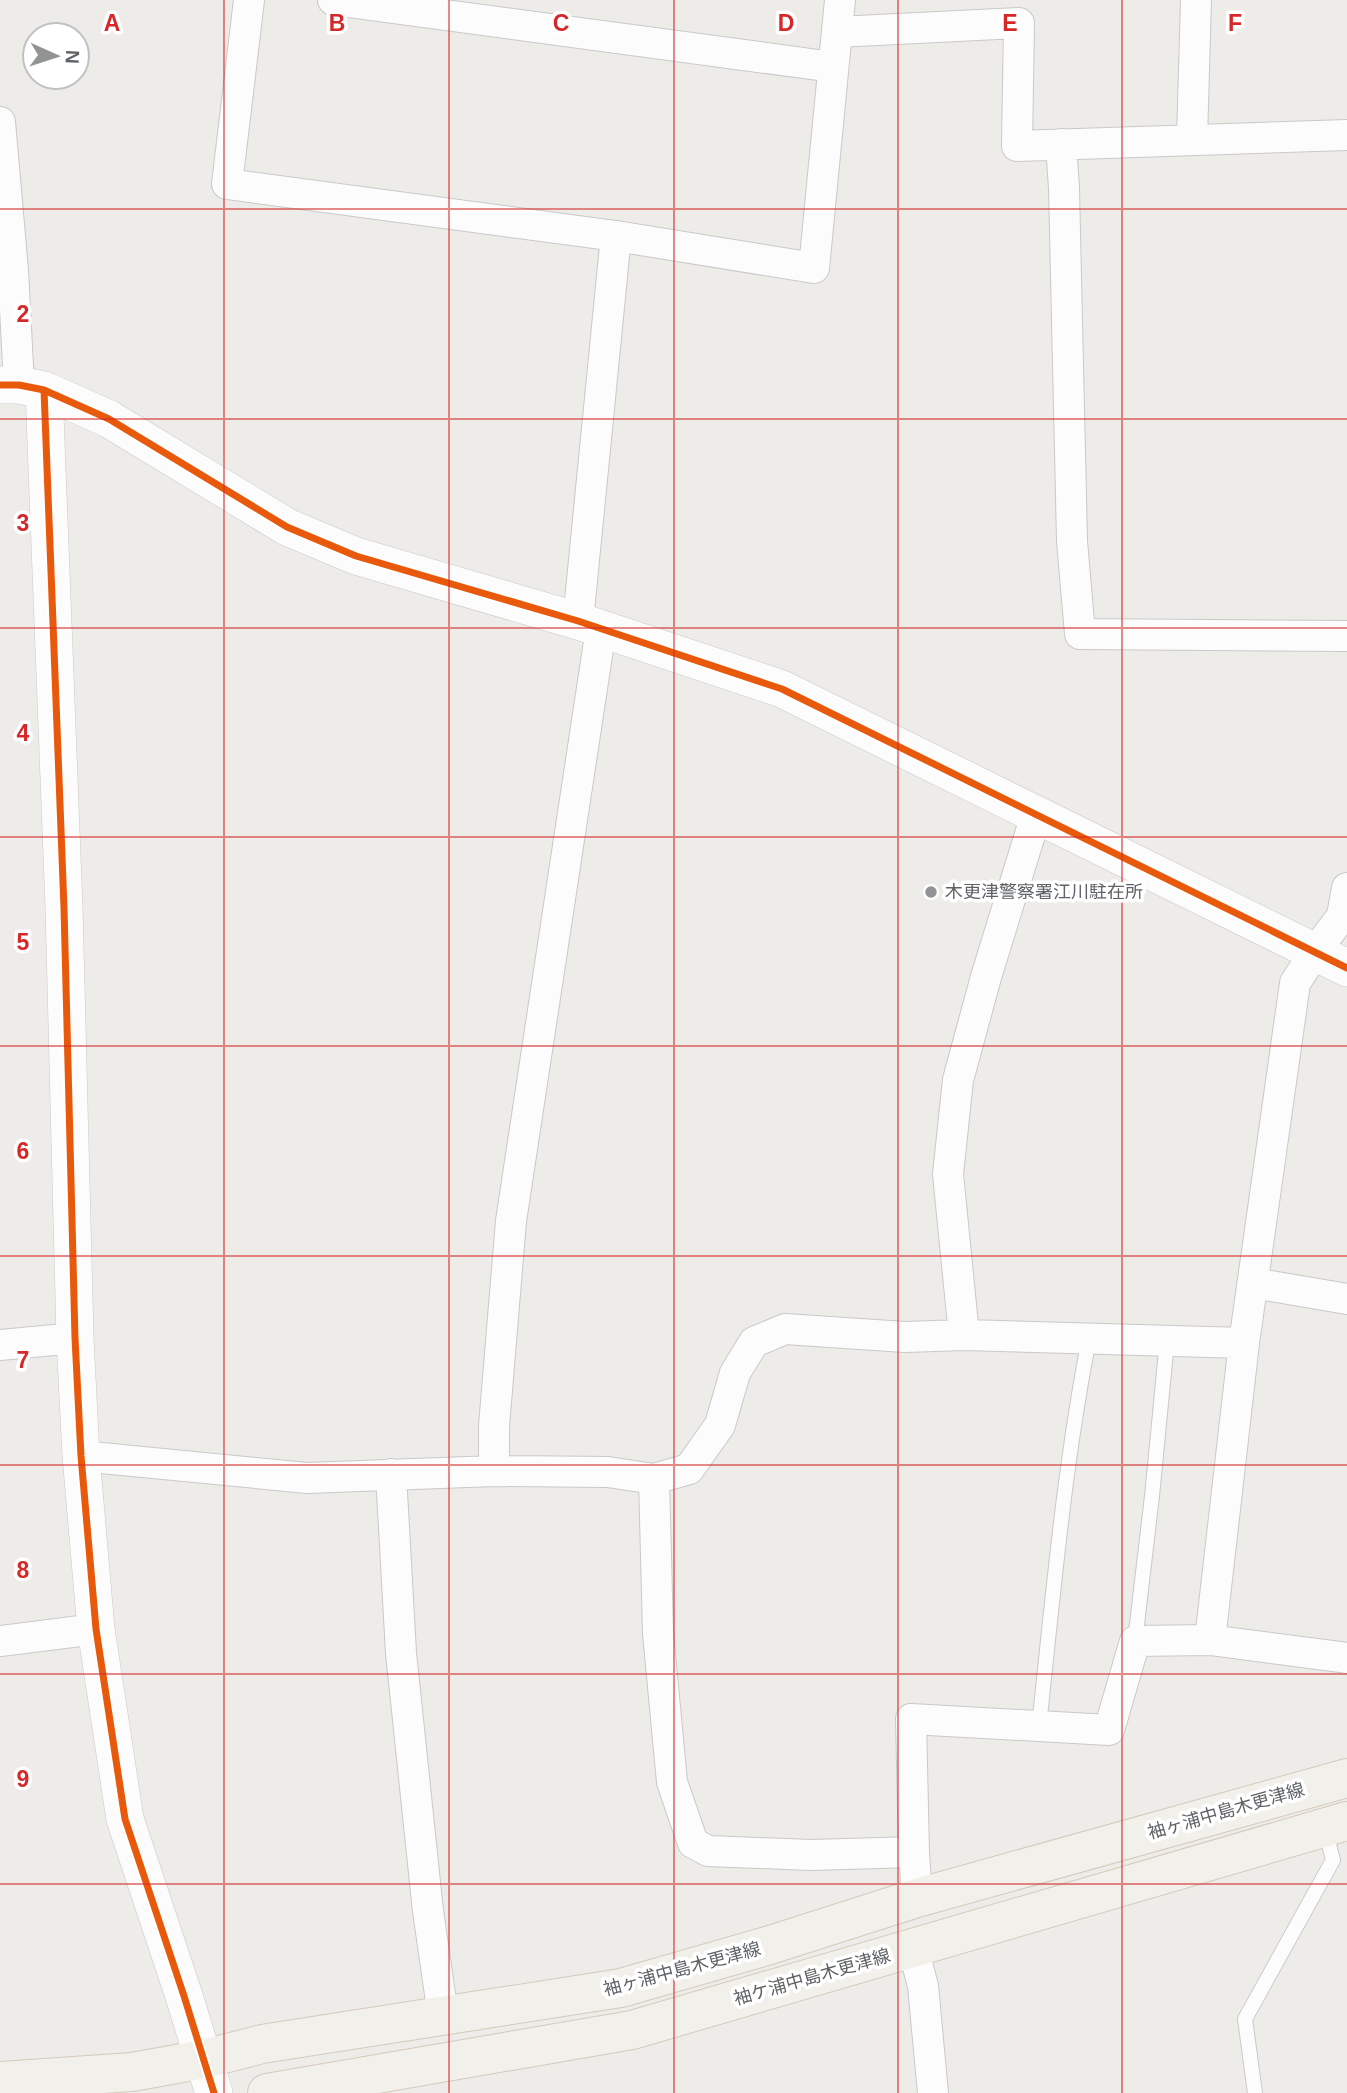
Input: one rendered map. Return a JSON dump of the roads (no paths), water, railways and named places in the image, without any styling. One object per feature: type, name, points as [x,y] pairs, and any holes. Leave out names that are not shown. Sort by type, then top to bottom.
[{"type":"main road","name":"袖ヶ浦中島木更津線","points":[[0,2081],[132,2071],[209,2076],[262,2044],[621,1988],[770,1945],[917,1898],[1347,1778]]},
{"type":"main road","name":"袖ケ浦中島木更津線","points":[[267,2093],[632,2030],[1336,1824]]},
{"type":"street","points":[[249,0],[227,184],[616,236],[814,268],[840,0]]},
{"type":"street","points":[[333,0],[833,67]]},
{"type":"street","points":[[1192,140],[1196,0]]},
{"type":"street","points":[[837,32],[1019,11],[1017,146],[1347,135]]},
{"type":"street","points":[[0,122],[64,908],[75,1338],[81,1456],[96,1629],[125,1819],[209,2076]]},
{"type":"street","points":[[1060,144],[1064,188],[1072,541],[1080,634],[1347,636]]},
{"type":"street","points":[[494,1471],[494,1426],[511,1221],[590,625],[616,236]]},
{"type":"street","points":[[21,387],[125,428],[287,527],[356,556],[590,625],[782,689],[1331,960]]},
{"type":"street","points":[[964,1335],[948,1174],[958,1080],[986,977],[1036,815]]},
{"type":"street","points":[[1210,1640],[1244,1343],[1295,983],[1331,960],[1347,888]]},
{"type":"street","points":[[1253,1283],[1347,1298]]},
{"type":"street","points":[[81,1456],[307,1478],[494,1471],[608,1472],[654,1479],[689,1469],[720,1424],[734,1373],[754,1342],[785,1329],[905,1338],[964,1335],[1244,1343]]},
{"type":"street","points":[[0,1345],[75,1338]]},
{"type":"street","points":[[391,1474],[401,1653],[428,1911],[443,2015]]},
{"type":"street","points":[[654,1479],[658,1633],[672,1782],[693,1843],[708,1851],[746,1853],[811,1855],[914,1852]]},
{"type":"street","points":[[0,1642],[96,1629]]},
{"type":"street","points":[[917,1898],[911,1719],[1110,1730],[1135,1641],[1210,1640],[1347,1658]]},
{"type":"street","points":[[913,1948],[923,1986],[933,2093]]},
{"type":"lane","points":[[1039,1726],[1063,1506],[1076,1406],[1089,1339]]},
{"type":"lane","points":[[1135,1641],[1167,1341]]},
{"type":"lane","points":[[1255,2093],[1245,2020],[1333,1860],[1336,1824]]},
{"type":"place","name":"木更津警察署江川駐在所","points":[[931,892]]}]
